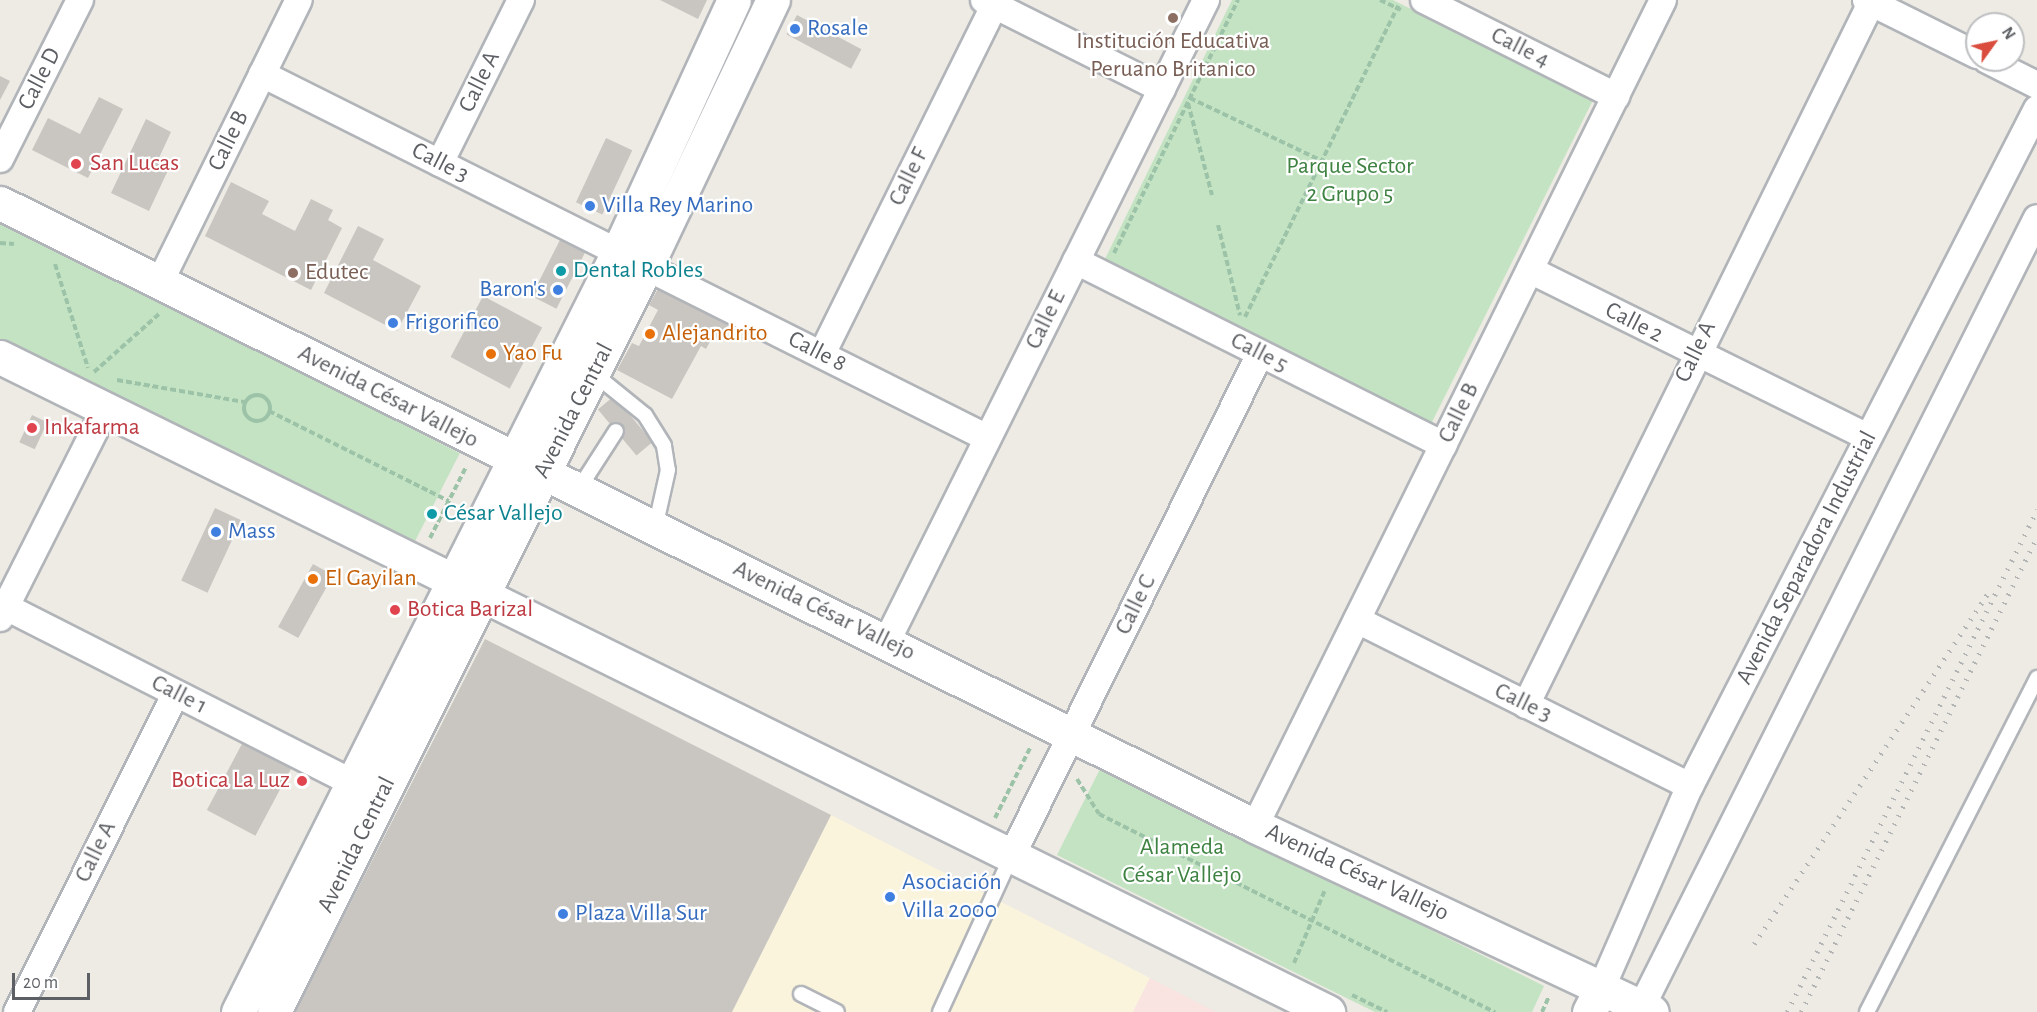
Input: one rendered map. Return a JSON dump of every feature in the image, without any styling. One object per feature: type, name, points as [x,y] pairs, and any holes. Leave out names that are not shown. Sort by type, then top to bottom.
[{"type":"main road","name":"Avenida Central","points":[[528,467],[593,373],[632,259],[734,0]]},
{"type":"main road","name":"Avenida Central","points":[[273,1012],[467,589],[632,259],[773,0]]},
{"type":"main road","name":"Avenida César Vallejo","points":[[0,203],[528,467],[1058,726],[1595,999],[1644,1010]]},
{"type":"main road","points":[[0,357],[109,394],[416,564],[1328,1012]]},
{"type":"main road","name":"Avenida Central","points":[[238,1012],[353,783],[467,589]]},
{"type":"street","name":"Calle D","points":[[0,159],[80,0]]},
{"type":"street","name":"Calle B","points":[[168,286],[262,74],[299,0]]},
{"type":"street","name":"Calle A","points":[[440,164],[521,0]]},
{"type":"street","name":"Calle E","points":[[887,641],[1206,0]]},
{"type":"street","name":"Calle B","points":[[1255,826],[1663,0]]},
{"type":"street","name":"Calle A","points":[[1526,705],[1868,1]]},
{"type":"street","points":[[1868,1],[1965,49]]},
{"type":"street","points":[[992,2],[1162,89]]},
{"type":"street","name":"Calle F","points":[[822,354],[992,2]]},
{"type":"street","name":"Calle 4","points":[[1426,5],[1616,96]]},
{"type":"street","points":[[2011,72],[2037,85]]},
{"type":"street","name":"Calle 3","points":[[262,74],[632,259]]},
{"type":"street","name":"Avenida Separadora Industrial","points":[[1595,999],[1690,786],[2037,109]]},
{"type":"street","points":[[1644,1010],[2037,218]]},
{"type":"street","name":"Calle 8","points":[[632,259],[988,438]]},
{"type":"street","name":"Calle 5","points":[[1076,261],[1443,445]]},
{"type":"street","name":"Calle 2","points":[[1530,270],[1695,354],[1868,437]]},
{"type":"street","name":"Calle C","points":[[997,850],[1058,726],[1260,354]]},
{"type":"street","points":[[3,613],[109,394]]},
{"type":"street","name":"Calle 1","points":[[3,613],[176,693],[353,783]]},
{"type":"street","name":"Calle 3","points":[[1357,620],[1690,786]]},
{"type":"street","name":"Calle A","points":[[17,1012],[176,693]]},
{"type":"lane","points":[[593,373],[630,409],[645,415],[664,446],[668,470],[655,528]]},
{"type":"lane","points":[[578,491],[616,431]]},
{"type":"lane","points":[[1867,1012],[2037,678]]},
{"type":"lane","points":[[940,1012],[997,850]]},
{"type":"lane","points":[[801,994],[837,1012]]},
{"type":"path","points":[[1122,262],[1112,257],[1238,0]]},
{"type":"path","points":[[1380,0],[1397,8],[1426,5]]},
{"type":"path","points":[[1242,322],[1401,0]]},
{"type":"path","points":[[1189,100],[1322,161]]},
{"type":"path","points":[[1189,100],[1212,195]]},
{"type":"path","points":[[1218,225],[1242,322]]},
{"type":"path","points":[[53,257],[91,375]]},
{"type":"path","points":[[91,375],[163,312],[168,286]]},
{"type":"path","points":[[1232,317],[1242,322]]},
{"type":"path","points":[[91,375],[102,377]]},
{"type":"path","points":[[109,394],[245,402],[254,395],[262,396],[269,411],[449,501]]},
{"type":"path","points":[[245,402],[246,414],[252,419],[260,420],[269,411]]},
{"type":"path","points":[[416,564],[479,442]]},
{"type":"path","points":[[997,850],[1058,726]]},
{"type":"path","points":[[1293,965],[1328,884]]},
{"type":"shaded area","name":"Asociación Villa 2000","points":[[831,815],[1150,978],[1133,1012],[732,1012]]},
{"type":"shaded area","points":[[1150,978],[1216,1012],[1133,1012]]},
{"type":"green space","name":"Parque Sector 2 Grupo 5","points":[[1232,0],[1393,0],[1593,100],[1431,424],[1105,259]]},
{"type":"green space","points":[[0,219],[460,453],[409,552],[0,344]]},
{"type":"green space","name":"Alameda César Vallejo","points":[[1101,767],[1544,986],[1532,1012],[1375,1012],[1057,855]]},
{"type":"building","points":[[660,0],[707,0],[698,19]]},
{"type":"building","points":[[797,15],[861,49],[851,69],[787,34]]},
{"type":"building","points":[[0,76],[10,81],[0,100]]},
{"type":"building","points":[[99,97],[123,109],[88,178],[32,150],[48,118],[80,134]]},
{"type":"building","points":[[146,119],[171,132],[158,160],[170,166],[149,211],[111,193]]},
{"type":"building","points":[[606,138],[632,150],[602,215],[576,202]]},
{"type":"building","points":[[231,182],[269,201],[262,214],[295,231],[311,199],[333,210],[328,220],[342,228],[311,290],[205,236]]},
{"type":"building","points":[[358,226],[384,239],[373,260],[421,286],[397,331],[324,293]]},
{"type":"building","points":[[561,238],[586,251],[556,309],[531,296]]},
{"type":"building","points":[[660,285],[729,323],[720,340],[713,336],[706,349],[701,346],[672,399],[617,370],[632,343],[639,346],[658,310],[649,305]]},
{"type":"building","name":"Yao Fu","points":[[483,296],[542,327],[510,388],[451,357]]},
{"type":"building","points":[[614,396],[653,442],[636,455],[598,409]]},
{"type":"building","points":[[32,415],[47,422],[35,449],[19,442]]},
{"type":"building","points":[[215,508],[241,520],[207,593],[181,581]]},
{"type":"building","points":[[313,564],[333,575],[298,638],[278,627]]},
{"type":"building","name":"Plaza Villa Sur","points":[[485,639],[831,815],[732,1012],[295,1012]]},
{"type":"building","points":[[243,742],[292,768],[255,836],[207,810]]},
{"type":"railway","points":[[1787,1012],[2037,510]]},
{"type":"railway","points":[[1801,1012],[2037,537]]},
{"type":"railway","points":[[1754,944],[1987,595]]},
{"type":"place","name":"Institución Educativa Peruano Britanico","points":[[1173,18]]},
{"type":"place","name":"Rosale","points":[[795,29]]},
{"type":"place","name":"San Lucas","points":[[76,164]]},
{"type":"place","name":"Villa Rey Marino","points":[[590,206]]},
{"type":"place","name":"Dental Robles","points":[[561,271]]},
{"type":"place","name":"Edutec","points":[[293,273]]},
{"type":"place","name":"Baron's","points":[[558,290]]},
{"type":"place","name":"Frigorifico","points":[[393,323]]},
{"type":"place","name":"Alejandrito","points":[[650,334]]},
{"type":"place","name":"Yao Fu","points":[[491,354]]},
{"type":"place","name":"Inkafarma","points":[[32,428]]},
{"type":"place","name":"César Vallejo","points":[[432,514]]},
{"type":"place","name":"Mass","points":[[216,532]]},
{"type":"place","name":"El Gayilan","points":[[313,579]]},
{"type":"place","name":"Botica Barizal","points":[[395,610]]},
{"type":"place","name":"Botica La Luz","points":[[302,781]]},
{"type":"place","name":"Asociación Villa 2000","points":[[890,897]]},
{"type":"place","name":"Plaza Villa Sur","points":[[563,914]]}]
